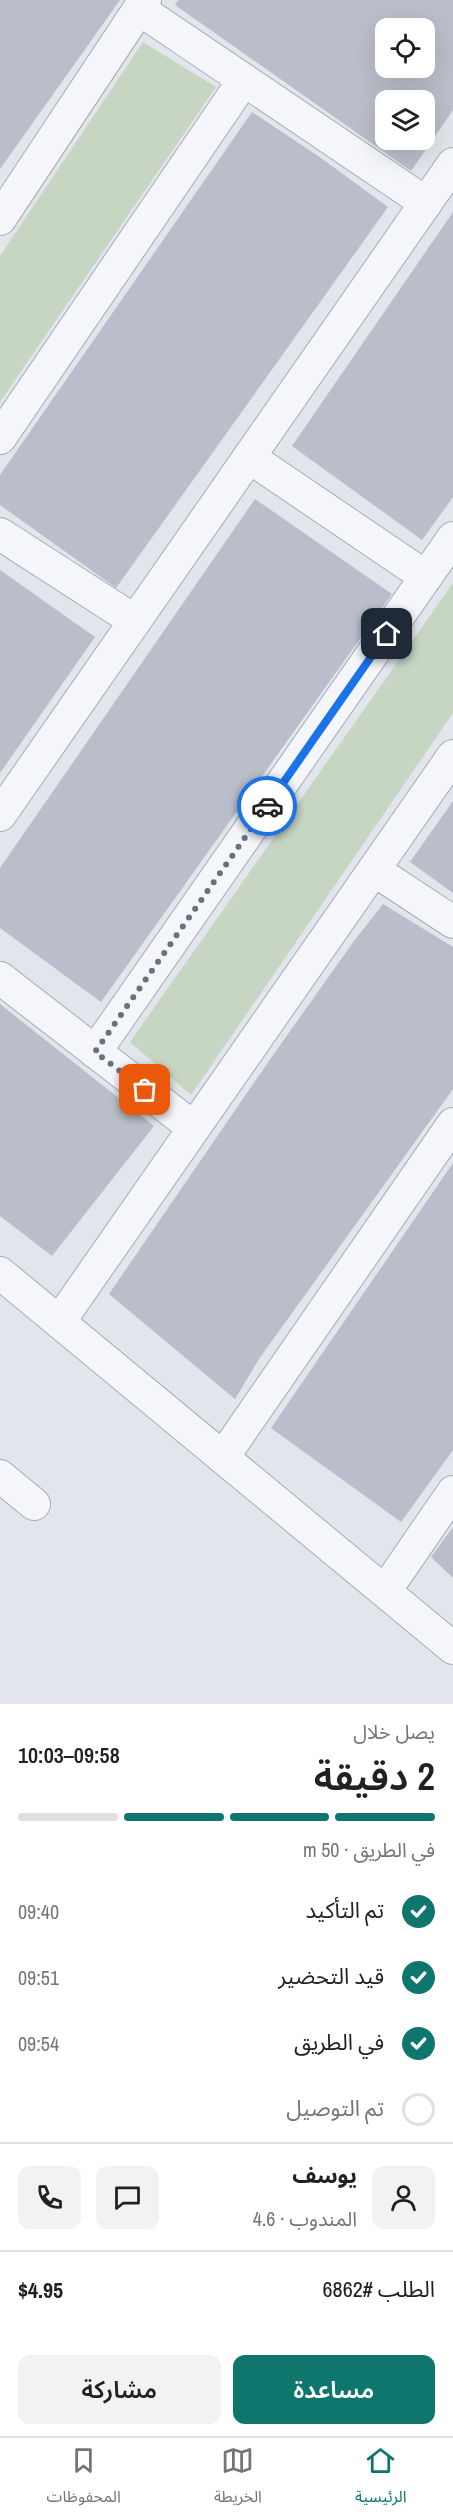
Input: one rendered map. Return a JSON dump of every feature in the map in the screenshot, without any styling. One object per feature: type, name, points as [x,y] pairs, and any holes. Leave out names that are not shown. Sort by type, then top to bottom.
[{"type":"street","points":[[0,219],[142,4],[244,80],[426,203]]},
{"type":"street","points":[[0,438],[244,80]]},
{"type":"street","points":[[0,815],[453,164]]},
{"type":"street","points":[[249,457],[426,577]]},
{"type":"street","points":[[0,534],[135,621]]},
{"type":"street","points":[[95,1052],[453,538]]},
{"type":"street","points":[[59,1322],[453,756]]},
{"type":"street","points":[[374,870],[453,922]]},
{"type":"street","points":[[0,978],[194,1128]]},
{"type":"street","points":[[223,1457],[453,1125]]},
{"type":"street","points":[[0,1273],[453,1647]]},
{"type":"street","points":[[0,1476],[34,1504]]},
{"type":"street","points":[[385,1591],[453,1492]]},
{"type":"green space","points":[[143,42],[216,87],[0,402],[0,256]]},
{"type":"green space","points":[[453,583],[453,713],[191,1095],[130,1042]]},
{"type":"building","points":[[0,0],[120,0],[0,169]]},
{"type":"building","points":[[178,0],[453,0],[453,110],[435,136],[435,90],[375,90],[375,146],[175,5]]},
{"type":"building","points":[[252,112],[321,158],[388,207],[116,588],[0,505],[0,475]]},
{"type":"building","points":[[381,150],[425,150],[411,171]]},
{"type":"building","points":[[453,212],[453,497],[422,540],[292,446]]},
{"type":"building","points":[[255,499],[392,594],[101,1002],[0,928],[0,868]]},
{"type":"building","points":[[0,570],[95,637],[0,773]]},
{"type":"building","points":[[453,801],[453,893],[410,862]]},
{"type":"building","points":[[383,904],[453,947],[453,1089],[259,1359],[235,1399],[109,1294],[271,1058]]},
{"type":"building","points":[[0,1004],[154,1126],[52,1256],[0,1216]]},
{"type":"building","points":[[453,1163],[453,1450],[401,1522],[271,1428]]},
{"type":"building","points":[[453,1527],[453,1578],[431,1557]]},
{"type":"way so far","points":[[145,1090],[95,1052],[267,806]]},
{"type":"route","points":[[267,806],[387,634]]}]
